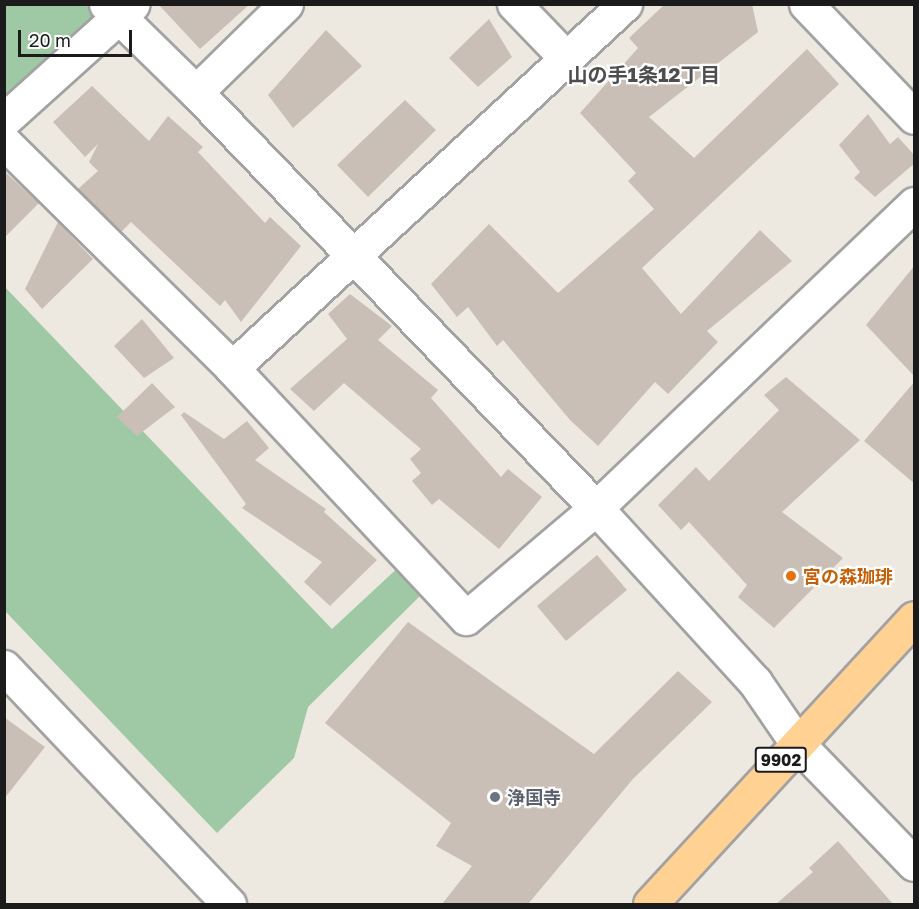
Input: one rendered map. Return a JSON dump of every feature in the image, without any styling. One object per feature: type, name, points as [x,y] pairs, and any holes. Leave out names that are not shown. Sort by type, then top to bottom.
[{"type":"main road","name":"9902","points":[[650,904],[915,618]]},
{"type":"street","points":[[196,92],[285,4]]},
{"type":"street","points":[[514,4],[567,59]]},
{"type":"street","points":[[232,368],[625,4]]},
{"type":"street","points":[[806,4],[915,117]]},
{"type":"street","points":[[4,120],[119,9],[596,508],[755,682],[797,743],[915,864]]},
{"type":"street","points":[[4,142],[232,368],[466,618],[596,508],[915,204]]},
{"type":"street","points":[[4,667],[229,904]]},
{"type":"green space","points":[[5,5],[86,5],[97,16],[5,100]]},
{"type":"green space","points":[[4,286],[332,629],[403,563],[426,590],[308,707],[294,758],[217,833],[5,611]]},
{"type":"building","points":[[158,4],[250,4],[200,49]]},
{"type":"building","points":[[665,4],[752,4],[758,32],[649,117],[694,158],[807,49],[839,84],[642,268],[681,314],[760,230],[792,261],[707,331],[718,342],[668,394],[655,382],[598,446],[570,420],[503,340],[497,346],[468,307],[457,317],[431,284],[489,224],[558,293],[654,209],[628,181],[636,173],[580,113],[638,48],[629,38]]},
{"type":"building","points":[[489,19],[512,57],[478,87],[449,58]]},
{"type":"building","points":[[326,30],[362,66],[293,128],[268,95]]},
{"type":"building","points":[[92,86],[149,141],[168,116],[203,147],[198,152],[265,223],[270,217],[301,246],[241,322],[225,300],[220,306],[131,222],[121,232],[78,189],[98,171],[89,162],[98,144],[85,157],[53,122]]},
{"type":"building","points":[[405,100],[436,130],[368,197],[337,165]]},
{"type":"building","points":[[868,114],[890,144],[898,137],[915,156],[915,163],[875,197],[854,178],[860,172],[839,145]]},
{"type":"building","points":[[4,171],[39,203],[4,238]]},
{"type":"building","points":[[58,222],[93,259],[42,309],[25,289]]},
{"type":"building","points":[[915,265],[915,377],[866,325]]},
{"type":"building","points":[[350,294],[392,326],[378,340],[438,390],[431,398],[501,477],[508,469],[542,497],[499,549],[439,499],[432,505],[412,481],[421,473],[410,459],[421,449],[344,383],[314,411],[290,389],[347,339],[328,314]]},
{"type":"building","points":[[142,319],[174,358],[144,378],[114,346]]},
{"type":"building","points":[[786,377],[860,440],[782,512],[843,558],[774,628],[738,597],[747,585],[689,522],[681,530],[658,505],[696,467],[709,481],[779,410],[764,395]]},
{"type":"building","points":[[915,381],[915,484],[864,441]]},
{"type":"building","points":[[152,383],[175,407],[137,436],[117,417]]},
{"type":"building","points":[[184,412],[224,439],[247,421],[269,448],[255,460],[326,509],[324,512],[377,560],[330,606],[304,582],[322,562],[242,508],[246,504],[181,415]]},
{"type":"building","points":[[597,555],[627,590],[566,641],[537,606]]},
{"type":"building","points":[[408,622],[594,754],[678,671],[712,702],[633,779],[528,904],[442,904],[472,866],[436,846],[451,823],[325,723]]},
{"type":"building","points":[[4,717],[45,747],[4,799]]},
{"type":"building","points":[[838,841],[893,904],[776,904],[813,872],[809,868]]},
{"type":"place","name":"宮の森珈琲","points":[[791,576]]},
{"type":"place","name":"浄国寺","points":[[495,797]]},
{"type":"district","name":"山の手1条12丁目","points":[[644,74]]}]
